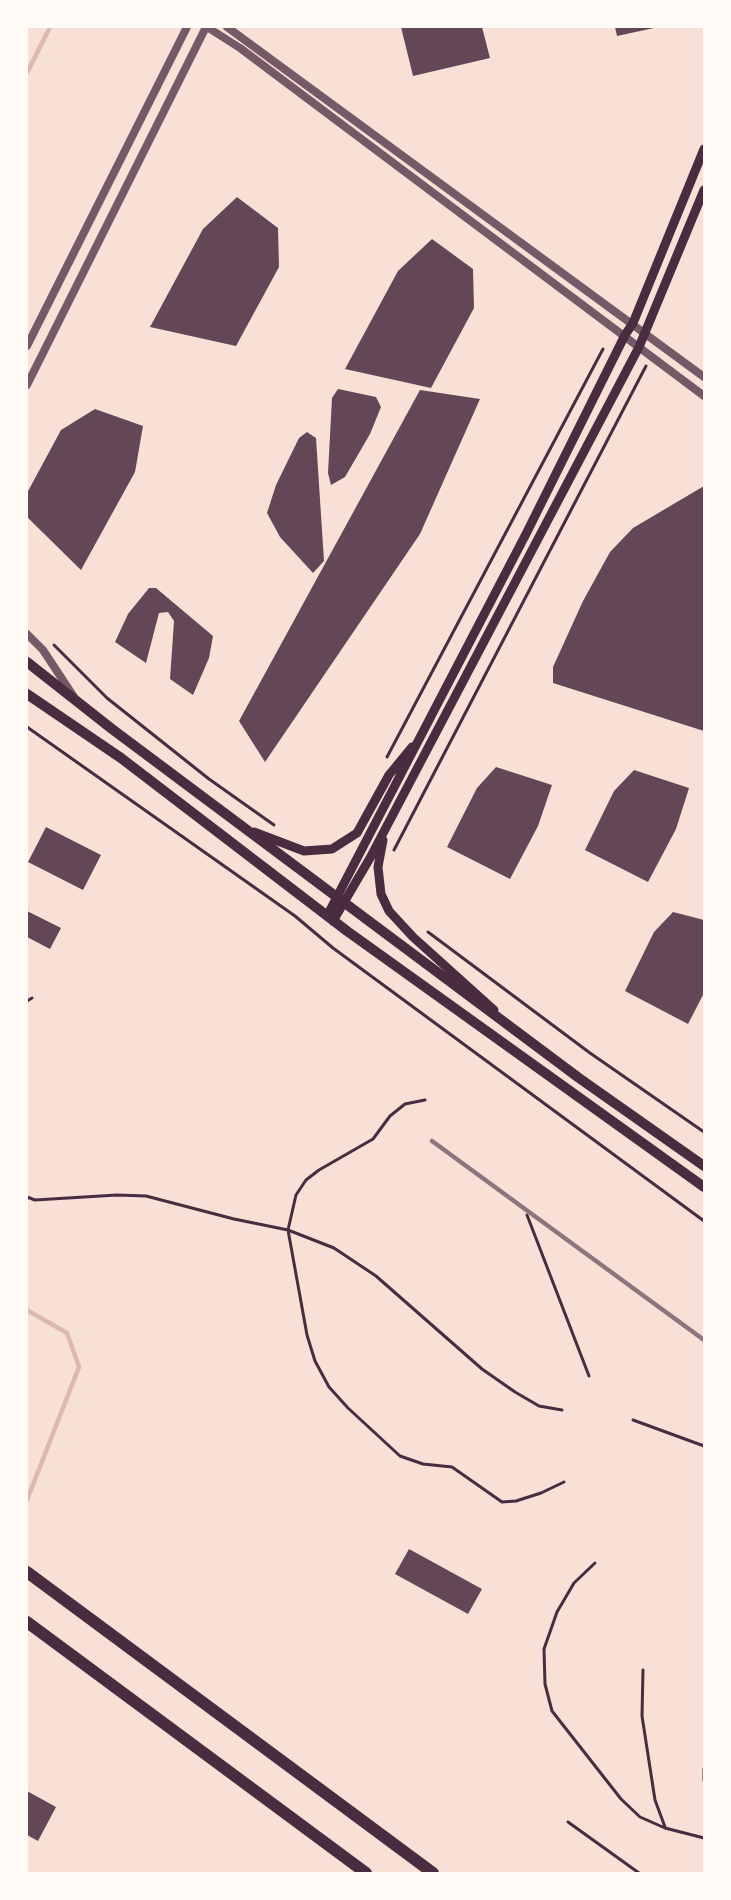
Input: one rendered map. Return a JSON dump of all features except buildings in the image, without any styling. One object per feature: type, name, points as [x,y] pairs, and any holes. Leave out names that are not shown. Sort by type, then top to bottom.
[{"type":"highway","points":[[29,1573],[433,1873]]},
{"type":"highway","points":[[27,1622],[366,1873]]},
{"type":"main road","points":[[341,899],[633,323],[704,149]]},
{"type":"main road","points":[[330,918],[385,830],[639,347],[704,190]]},
{"type":"main road","points":[[27,662],[515,1030],[704,1166]]},
{"type":"main road","points":[[27,694],[121,758],[330,918],[704,1187]]},
{"type":"main road","points":[[246,829],[304,851],[332,849],[357,833],[389,775],[425,731]]},
{"type":"main road","points":[[385,830],[378,867],[381,894],[389,911],[413,937],[459,976],[515,1030]]},
{"type":"street","points":[[27,346],[187,27]]},
{"type":"street","points":[[27,386],[206,27],[240,48],[704,396]]},
{"type":"street","points":[[227,27],[633,323],[704,378]]},
{"type":"street","points":[[27,634],[43,650],[78,702]]},
{"type":"path","points":[[384,763],[615,328]]},
{"type":"path","points":[[391,861],[394,850],[650,356]]},
{"type":"path","points":[[53,644],[106,698],[209,779],[282,832]]},
{"type":"path","points":[[27,727],[285,909],[333,948],[704,1221]]},
{"type":"path","points":[[425,930],[590,1053],[704,1132]]},
{"type":"path","points":[[27,1001],[32,998]]},
{"type":"path","points":[[425,1100],[405,1104],[390,1116],[373,1139],[306,1180],[296,1195],[288,1230],[307,1335],[315,1361],[329,1387],[373,1433],[400,1456],[423,1464],[452,1467],[491,1497],[502,1502],[533,1496],[564,1482]]},
{"type":"path","points":[[27,1197],[35,1200],[117,1195],[146,1196],[234,1219],[288,1230],[334,1248],[376,1276],[482,1369],[539,1406],[562,1410]]},
{"type":"path","points":[[527,1215],[589,1376]]},
{"type":"path","points":[[633,1420],[704,1446]]},
{"type":"path","points":[[595,1563],[574,1583],[556,1612],[544,1649],[545,1684],[552,1711],[621,1799],[640,1817],[665,1828],[704,1838]]},
{"type":"path","points":[[643,1670],[642,1716],[656,1800],[665,1828]]},
{"type":"path","points":[[704,1769],[704,1780]]},
{"type":"path","points":[[568,1822],[639,1873]]},
{"type":"waterway","points":[[27,73],[50,27]]},
{"type":"waterway","points":[[27,1310],[67,1333],[79,1367],[27,1500]]},
{"type":"railway","points":[[432,1141],[704,1340]]}]
